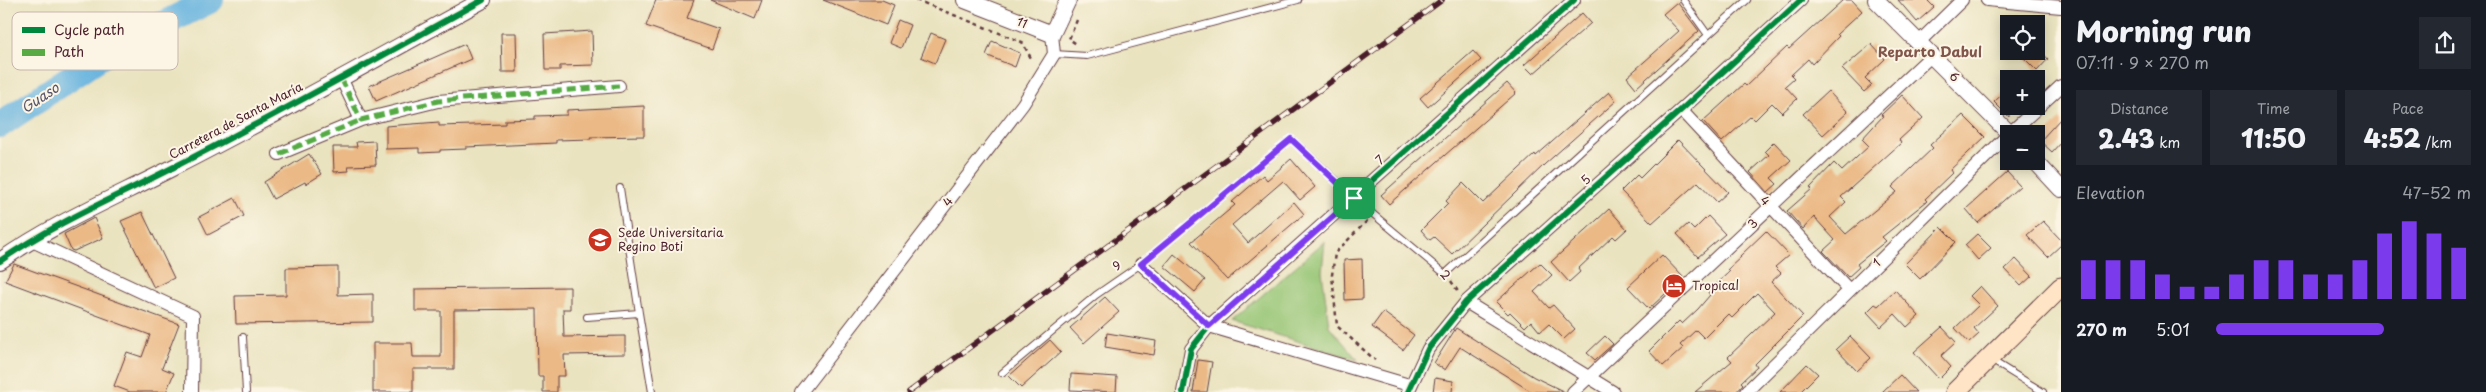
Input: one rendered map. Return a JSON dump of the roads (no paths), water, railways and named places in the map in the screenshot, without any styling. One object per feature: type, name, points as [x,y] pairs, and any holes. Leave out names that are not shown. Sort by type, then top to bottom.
[{"type":"main road","points":[[1955,392],[2061,286]]},
{"type":"street","name":"Carretera de Santa María","points":[[0,261],[30,240],[74,214],[175,166],[483,0]]},
{"type":"street","name":"11","points":[[965,0],[1052,34]]},
{"type":"street","points":[[1054,54],[1052,34],[1068,0]]},
{"type":"street","name":"7","points":[[1183,392],[1191,349],[1209,326],[1574,0]]},
{"type":"street","name":"5","points":[[1408,389],[1428,349],[1466,302],[1801,0]]},
{"type":"street","name":"6","points":[[1876,0],[2000,125]]},
{"type":"street","points":[[1919,42],[1962,0]]},
{"type":"street","points":[[1987,0],[2061,7]]},
{"type":"street","name":"4","points":[[801,392],[1023,104],[1054,54]]},
{"type":"street","name":"3","points":[[1573,392],[1932,55]]},
{"type":"street","points":[[341,78],[361,120]]},
{"type":"street","points":[[279,154],[361,120],[438,101],[619,86]]},
{"type":"street","name":"1","points":[[2019,125],[2061,86]]},
{"type":"street","name":"4","points":[[1681,110],[1850,290]]},
{"type":"street","name":"1","points":[[1746,392],[2000,143]]},
{"type":"street","points":[[2043,170],[2061,189]]},
{"type":"street","points":[[30,240],[193,316],[192,392]]},
{"type":"street","points":[[1141,264],[1209,326],[1408,389]]},
{"type":"street","points":[[1466,302],[1613,392]]},
{"type":"lane","points":[[1054,54],[1087,56],[1298,0]]},
{"type":"lane","points":[[1683,0],[1708,35],[1747,0]]},
{"type":"lane","name":"2","points":[[1291,139],[1354,198],[1446,274],[1708,35]]},
{"type":"lane","name":"9","points":[[1002,373],[1096,295],[1141,264],[1291,139]]},
{"type":"lane","points":[[620,188],[652,392]]},
{"type":"lane","points":[[586,317],[639,313]]},
{"type":"lane","points":[[242,337],[246,392]]},
{"type":"lane","points":[[1988,359],[2043,392]]},
{"type":"waterway","name":"Guaso","points":[[178,16],[211,0]]},
{"type":"waterway","name":"Guaso","points":[[0,125],[81,70]]},
{"type":"railway","points":[[909,392],[1442,0]]},
{"type":"place","name":"Sede Universitaria Regino Boti","points":[[600,240]]},
{"type":"place","name":"Tropical","points":[[1674,286]]},
{"type":"district","name":"Reparto Dabul","points":[[1930,52]]}]
